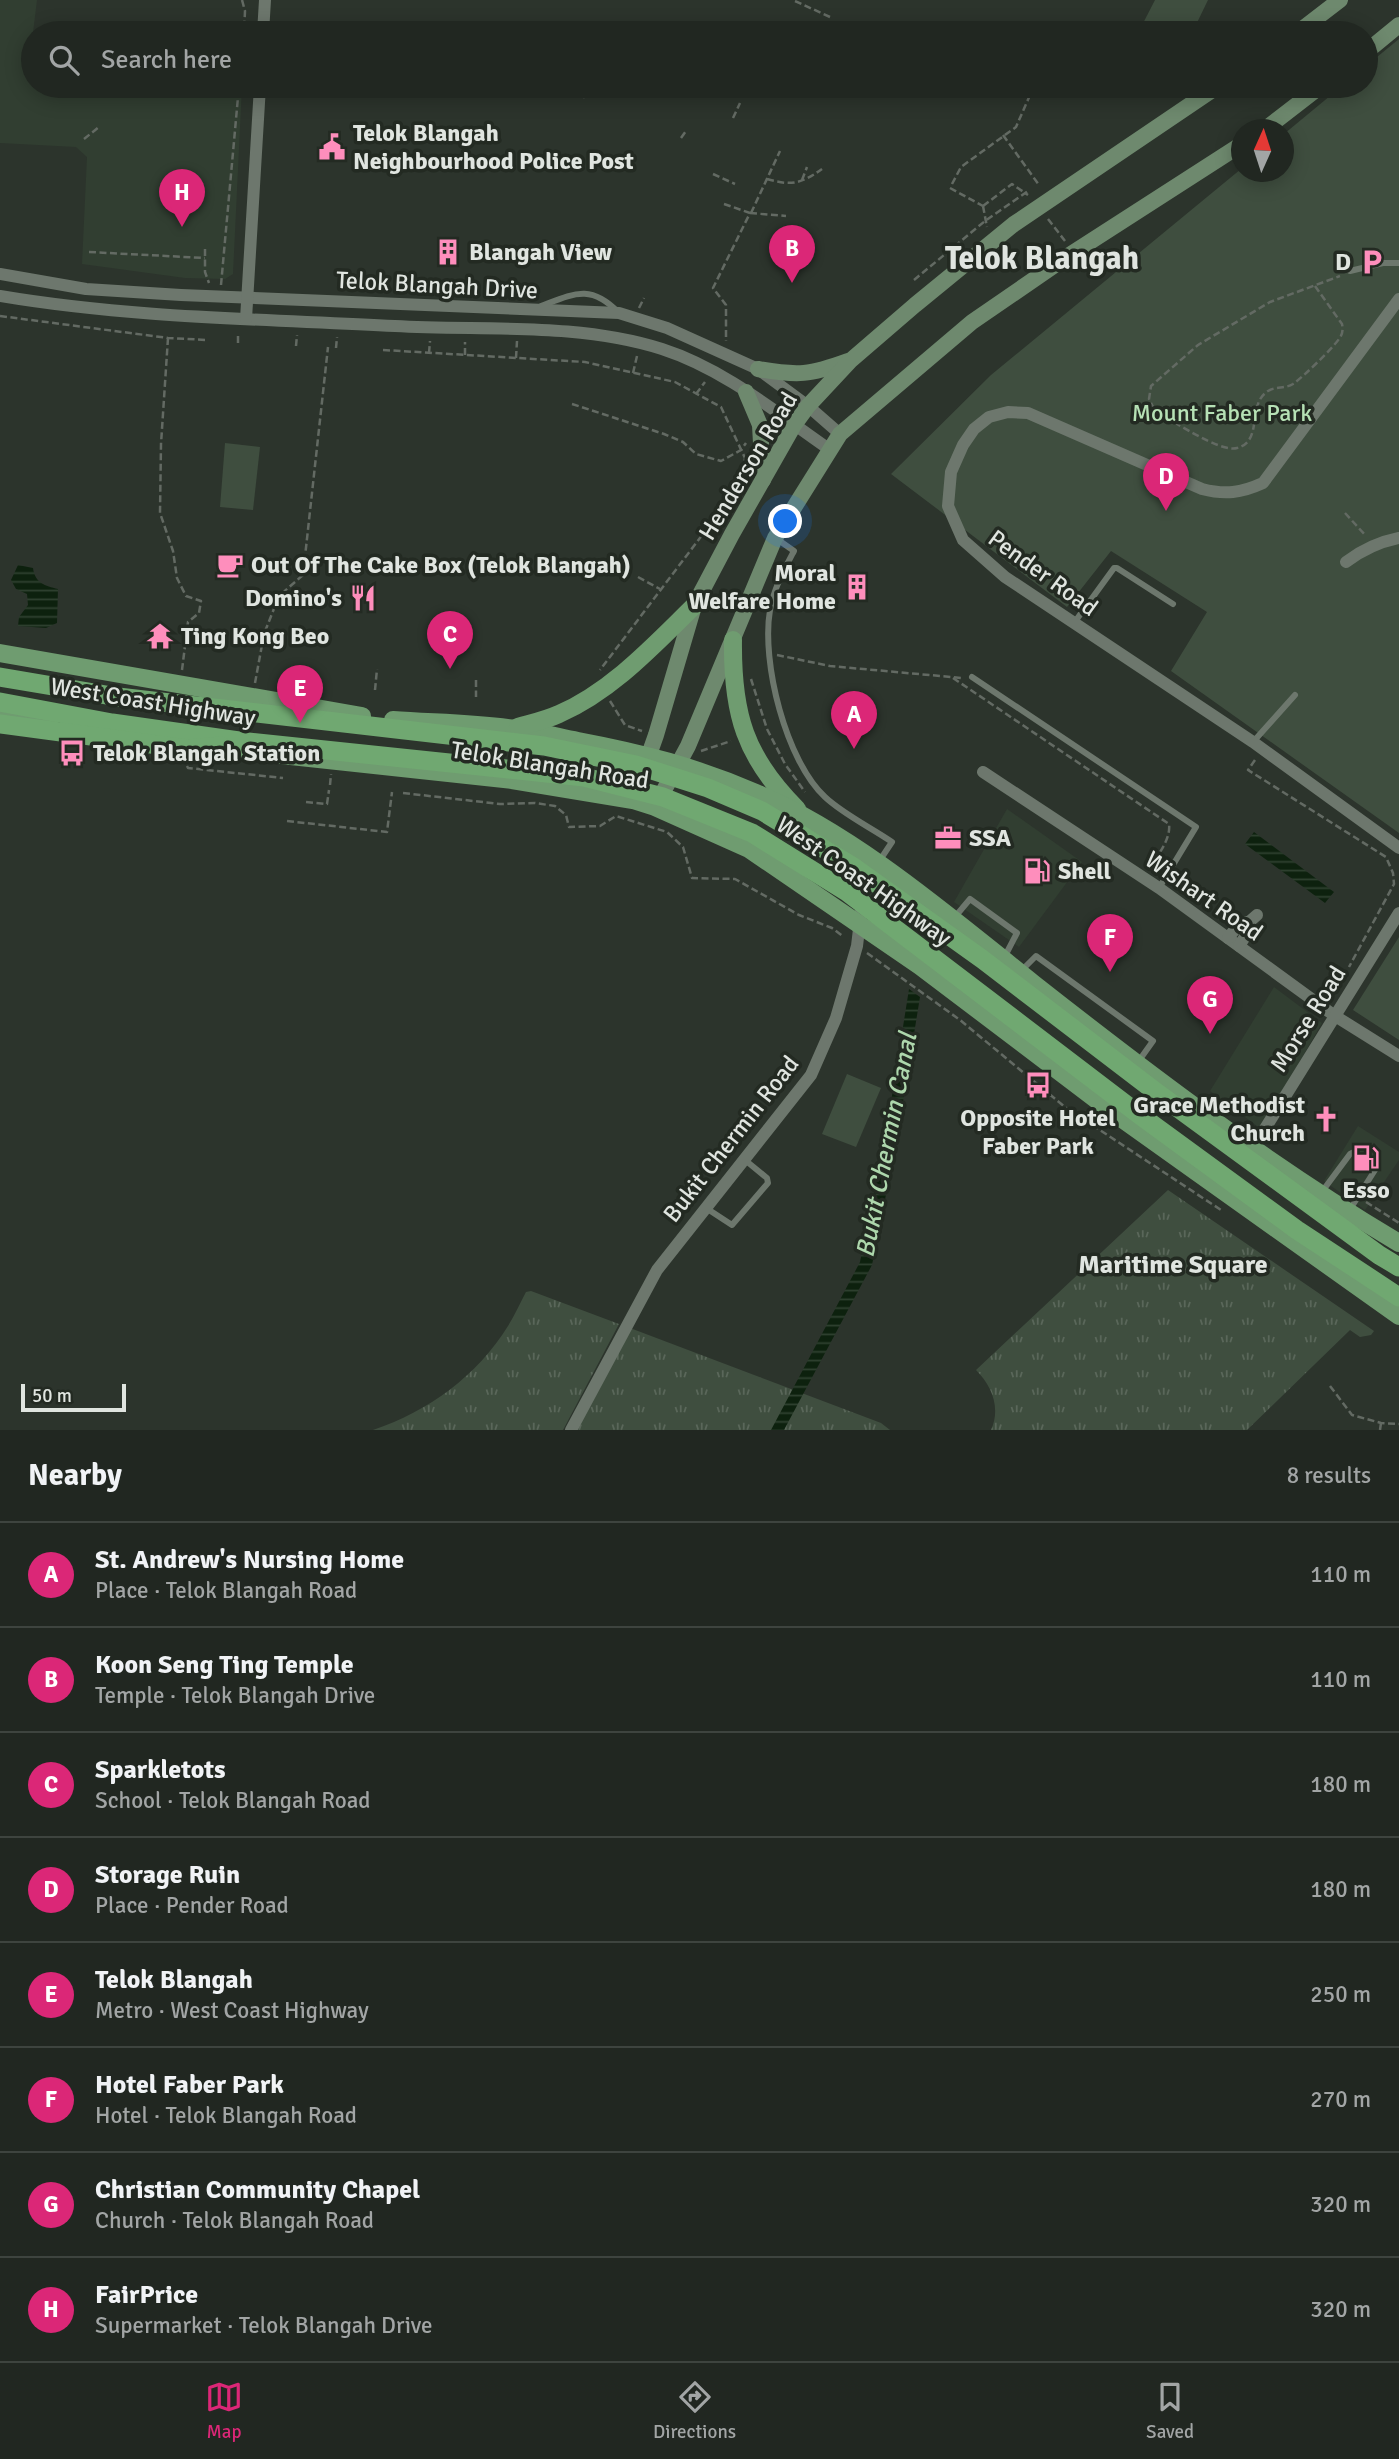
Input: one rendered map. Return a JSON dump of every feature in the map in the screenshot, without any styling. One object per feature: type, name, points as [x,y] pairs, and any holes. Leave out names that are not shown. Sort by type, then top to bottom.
[{"type":"highway","name":"West Coast Highway","points":[[0,677],[144,701],[544,746],[636,765],[730,797],[762,811],[852,866],[982,958],[1156,1092],[1399,1267]]},
{"type":"highway","name":"West Coast Highway","points":[[0,702],[112,723],[239,741],[476,764],[596,779],[663,796],[752,833],[847,892],[1152,1124],[1297,1230],[1399,1297]]},
{"type":"highway","points":[[0,724],[188,749],[213,748],[239,741]]},
{"type":"highway","points":[[1150,1137],[1215,1172],[1399,1283]]},
{"type":"main road","points":[[1313,21],[1340,0]]},
{"type":"main road","points":[[1378,42],[1399,25]]},
{"type":"main road","name":"Henderson Road","points":[[633,800],[695,606],[794,425],[808,406],[850,361],[1037,207],[1200,98]]},
{"type":"main road","points":[[1278,119],[1305,98]]},
{"type":"main road","points":[[655,807],[679,763],[775,538],[840,433],[991,309],[1231,151]]},
{"type":"main road","points":[[758,369],[801,375],[850,361]]},
{"type":"main road","points":[[746,392],[760,425],[763,480]]},
{"type":"main road","points":[[515,729],[560,714],[602,689],[695,606]]},
{"type":"main road","points":[[733,640],[734,684],[746,737],[765,773],[807,819]]},
{"type":"main road","name":"Telok Blangah Road","points":[[0,653],[385,719],[515,729],[649,755],[679,763],[760,794],[807,819],[877,864],[1253,1148],[1320,1195],[1399,1243]]},
{"type":"main road","name":"Telok Blangah Road","points":[[0,713],[178,744],[512,780],[633,800],[655,807],[749,849],[860,924],[995,1021],[1118,1116],[1399,1316]]},
{"type":"main road","points":[[385,719],[395,729],[400,741],[399,755],[390,766]]},
{"type":"street","points":[[264,21],[265,0]]},
{"type":"street","points":[[246,319],[259,98]]},
{"type":"street","name":"Telok Blangah Drive","points":[[0,274],[86,289],[619,313],[667,328],[758,369],[840,433]]},
{"type":"street","name":"Telok Blangah Drive","points":[[0,296],[80,309],[246,319],[588,332],[662,349],[718,374],[829,449]]},
{"type":"street","name":"Pender Road","points":[[1399,299],[1263,483],[1244,492],[1222,494],[1202,489],[1028,413],[1008,412],[989,417],[974,429],[951,472],[948,506],[963,540],[1005,577],[1258,746],[1399,849]]},
{"type":"street","points":[[1346,562],[1358,553],[1399,538]]},
{"type":"street","name":"Wishart Road","points":[[983,772],[1159,888],[1335,1016],[1399,1056]]},
{"type":"street","name":"Bukit Chermin Road","points":[[571,1430],[657,1270],[811,1075],[836,1018],[856,946],[866,880],[866,866],[861,853]]},
{"type":"street","name":"Morse Road","points":[[1253,1148],[1399,913]]},
{"type":"street","points":[[1228,938],[1241,922],[1253,918],[1250,929],[1239,946]]},
{"type":"lane","points":[[1350,271],[1383,263],[1399,263]]},
{"type":"lane","points":[[529,311],[580,294],[599,295],[619,313]]},
{"type":"lane","points":[[775,538],[794,551],[776,585],[770,612],[769,639],[780,709],[792,749],[805,775],[825,798],[892,842],[877,864]]},
{"type":"lane","points":[[1074,623],[1114,568],[1173,604]]},
{"type":"lane","points":[[972,677],[1196,827],[1159,888]]},
{"type":"lane","points":[[1258,746],[1295,695]]},
{"type":"lane","points":[[953,920],[970,900],[1017,933],[1004,959]]},
{"type":"lane","points":[[1019,972],[1036,956],[1153,1041],[1138,1063]]},
{"type":"lane","points":[[1320,1195],[1350,1153],[1356,1151]]},
{"type":"lane","points":[[706,1208],[732,1225],[768,1182],[767,1178],[743,1159]]},
{"type":"lane","points":[[1348,1213],[1375,1170],[1375,1164]]},
{"type":"path","points":[[242,0],[245,21]]},
{"type":"path","points":[[795,1],[830,18]]},
{"type":"path","points":[[221,286],[238,98]]},
{"type":"path","points":[[983,206],[951,186],[961,167],[1016,127],[1029,98]]},
{"type":"path","points":[[733,118],[740,103]]},
{"type":"path","points":[[84,139],[99,127]]},
{"type":"path","points":[[681,138],[686,131]]},
{"type":"path","points":[[1003,135],[1039,185]]},
{"type":"path","points":[[726,340],[726,305],[713,288],[780,151]]},
{"type":"path","points":[[802,181],[807,167]]},
{"type":"path","points":[[766,179],[787,185],[802,181],[822,169]]},
{"type":"path","points":[[713,174],[735,184]]},
{"type":"path","points":[[915,280],[985,221],[1029,194],[1012,184],[983,206]]},
{"type":"path","points":[[724,205],[750,213],[786,216]]},
{"type":"path","points":[[983,206],[990,244]]},
{"type":"path","points":[[1046,217],[1071,249]]},
{"type":"path","points":[[205,249],[205,272],[210,286]]},
{"type":"path","points":[[89,252],[205,258]]},
{"type":"path","points":[[1079,259],[1088,270],[1100,267]]},
{"type":"path","points":[[1315,286],[1342,324],[1340,338],[1295,383],[1270,390],[1263,395],[1254,416],[1253,435],[1244,446],[1232,449],[1220,446],[1155,411],[1151,406],[1151,386],[1198,345],[1270,302],[1350,271]]},
{"type":"path","points":[[638,311],[644,298]]},
{"type":"path","points":[[0,316],[168,338],[207,340]]},
{"type":"path","points":[[516,358],[517,330]]},
{"type":"path","points":[[168,338],[161,444],[160,513],[173,551],[177,578],[186,596],[201,601],[199,613],[188,622],[181,675]]},
{"type":"path","points":[[633,373],[640,344]]},
{"type":"path","points":[[255,683],[264,634],[279,596],[303,575],[328,347]]},
{"type":"path","points":[[383,350],[585,362],[675,382],[720,407],[745,458],[743,475],[709,526],[594,678]]},
{"type":"path","points":[[572,404],[664,434],[682,442],[696,454],[721,461],[741,450],[760,425]]},
{"type":"path","points":[[1345,513],[1367,538]]},
{"type":"path","points":[[638,577],[661,589]]},
{"type":"path","points":[[769,639],[775,642],[774,654],[830,666],[953,678],[972,677]]},
{"type":"path","points":[[375,690],[376,669]]},
{"type":"path","points":[[953,678],[1169,824],[1170,831],[1164,845],[1144,876]]},
{"type":"path","points":[[476,680],[476,697]]},
{"type":"path","points":[[1258,746],[1248,770],[1385,857],[1393,873],[1394,884],[1348,968]]},
{"type":"path","points":[[181,758],[188,768],[283,778]]},
{"type":"path","points":[[306,802],[327,804],[329,790]]},
{"type":"path","points":[[287,821],[387,832],[392,792]]},
{"type":"path","points":[[403,793],[500,804],[535,803],[555,806],[566,815],[569,827],[600,826],[616,816],[667,832],[684,847],[692,877],[736,879],[799,915],[832,928],[856,946]]},
{"type":"path","points":[[1330,1386],[1352,1415],[1381,1423],[1399,1424]]},
{"type":"path","points":[[1380,1430],[1381,1423]]},
{"type":"shaded area","points":[[0,0],[37,0],[34,21],[21,21],[21,98],[241,98],[233,274],[225,279],[185,278],[82,264],[87,157],[76,147],[0,143]]},
{"type":"shaded area","points":[[1007,809],[1082,862],[1019,947],[954,902]]},
{"type":"shaded area","points":[[1274,987],[1322,1023],[1261,1129],[1210,1091]]},
{"type":"shaded area","points":[[1358,1126],[1399,1152],[1399,1160],[1365,1210],[1324,1181]]},
{"type":"green space","points":[[1155,0],[1208,0],[1198,21],[1144,21]]},
{"type":"green space","name":"Mount Faber Park","points":[[1399,39],[1399,833],[1171,671],[1207,612],[1111,551],[1067,607],[891,474],[991,375],[1231,177],[1231,182],[1294,182],[1294,126],[1328,98],[1378,98],[1378,56]]},
{"type":"green space","points":[[225,443],[260,447],[253,510],[220,507]]},
{"type":"green space","points":[[1399,937],[1399,1040],[1353,1010]]},
{"type":"green space","points":[[847,1074],[881,1088],[856,1147],[822,1134]]},
{"type":"green space","points":[[1168,1190],[1374,1331],[1371,1335],[1360,1337],[1350,1330],[1247,1430],[991,1430],[995,1414],[993,1398],[987,1383],[976,1370]]},
{"type":"green space","points":[[531,1291],[619,1324],[563,1430],[373,1430],[432,1402],[466,1376],[496,1344],[526,1292]]},
{"type":"green space","points":[[630,1328],[881,1423],[890,1430],[575,1430]]},
{"type":"water","points":[[18,565],[33,568],[41,583],[58,589],[57,623],[46,628],[18,626],[19,617],[28,605],[27,594],[16,589],[11,580]]},
{"type":"water","points":[[1254,832],[1334,892],[1325,903],[1245,844]]},
{"type":"water","name":"Bukit Chermin Canal","points":[[909,989],[920,997],[897,1139],[872,1265],[784,1430],[771,1430],[860,1262],[885,1140]]},
{"type":"place","name":"Telok Blangah Neighbourhood Police Post","points":[[332,147]]},
{"type":"place","name":"FairPrice","points":[[182,227]]},
{"type":"place","name":"Blangah View","points":[[448,252]]},
{"type":"place","name":"D","points":[[1372,262]]},
{"type":"place","name":"Koon Seng Ting Temple","points":[[792,283]]},
{"type":"place","name":"Storage Ruin","points":[[1166,511]]},
{"type":"place","name":"Out Of The Cake Box (Telok Blangah)","points":[[230,565]]},
{"type":"place","name":"Moral Welfare Home","points":[[857,587]]},
{"type":"place","name":"Domino's","points":[[363,598]]},
{"type":"place","name":"Ting Kong Beo","points":[[160,636]]},
{"type":"place","name":"Sparkletots","points":[[450,669]]},
{"type":"place","name":"Telok Blangah","points":[[300,723]]},
{"type":"place","name":"St. Andrew's Nursing Home","points":[[854,749]]},
{"type":"place","name":"Telok Blangah Station","points":[[72,753]]},
{"type":"place","name":"SSA","points":[[948,838]]},
{"type":"place","name":"Shell","points":[[1037,871]]},
{"type":"place","name":"Hotel Faber Park","points":[[1110,972]]},
{"type":"place","name":"Christian Community Chapel","points":[[1210,1034]]},
{"type":"place","name":"Opposite Hotel Faber Park","points":[[1038,1085]]},
{"type":"place","name":"Grace Methodist Church","points":[[1326,1119]]},
{"type":"place","name":"Esso","points":[[1366,1158]]},
{"type":"district","name":"Telok Blangah","points":[[1042,258]]},
{"type":"district","name":"Maritime Square","points":[[1173,1264]]}]
